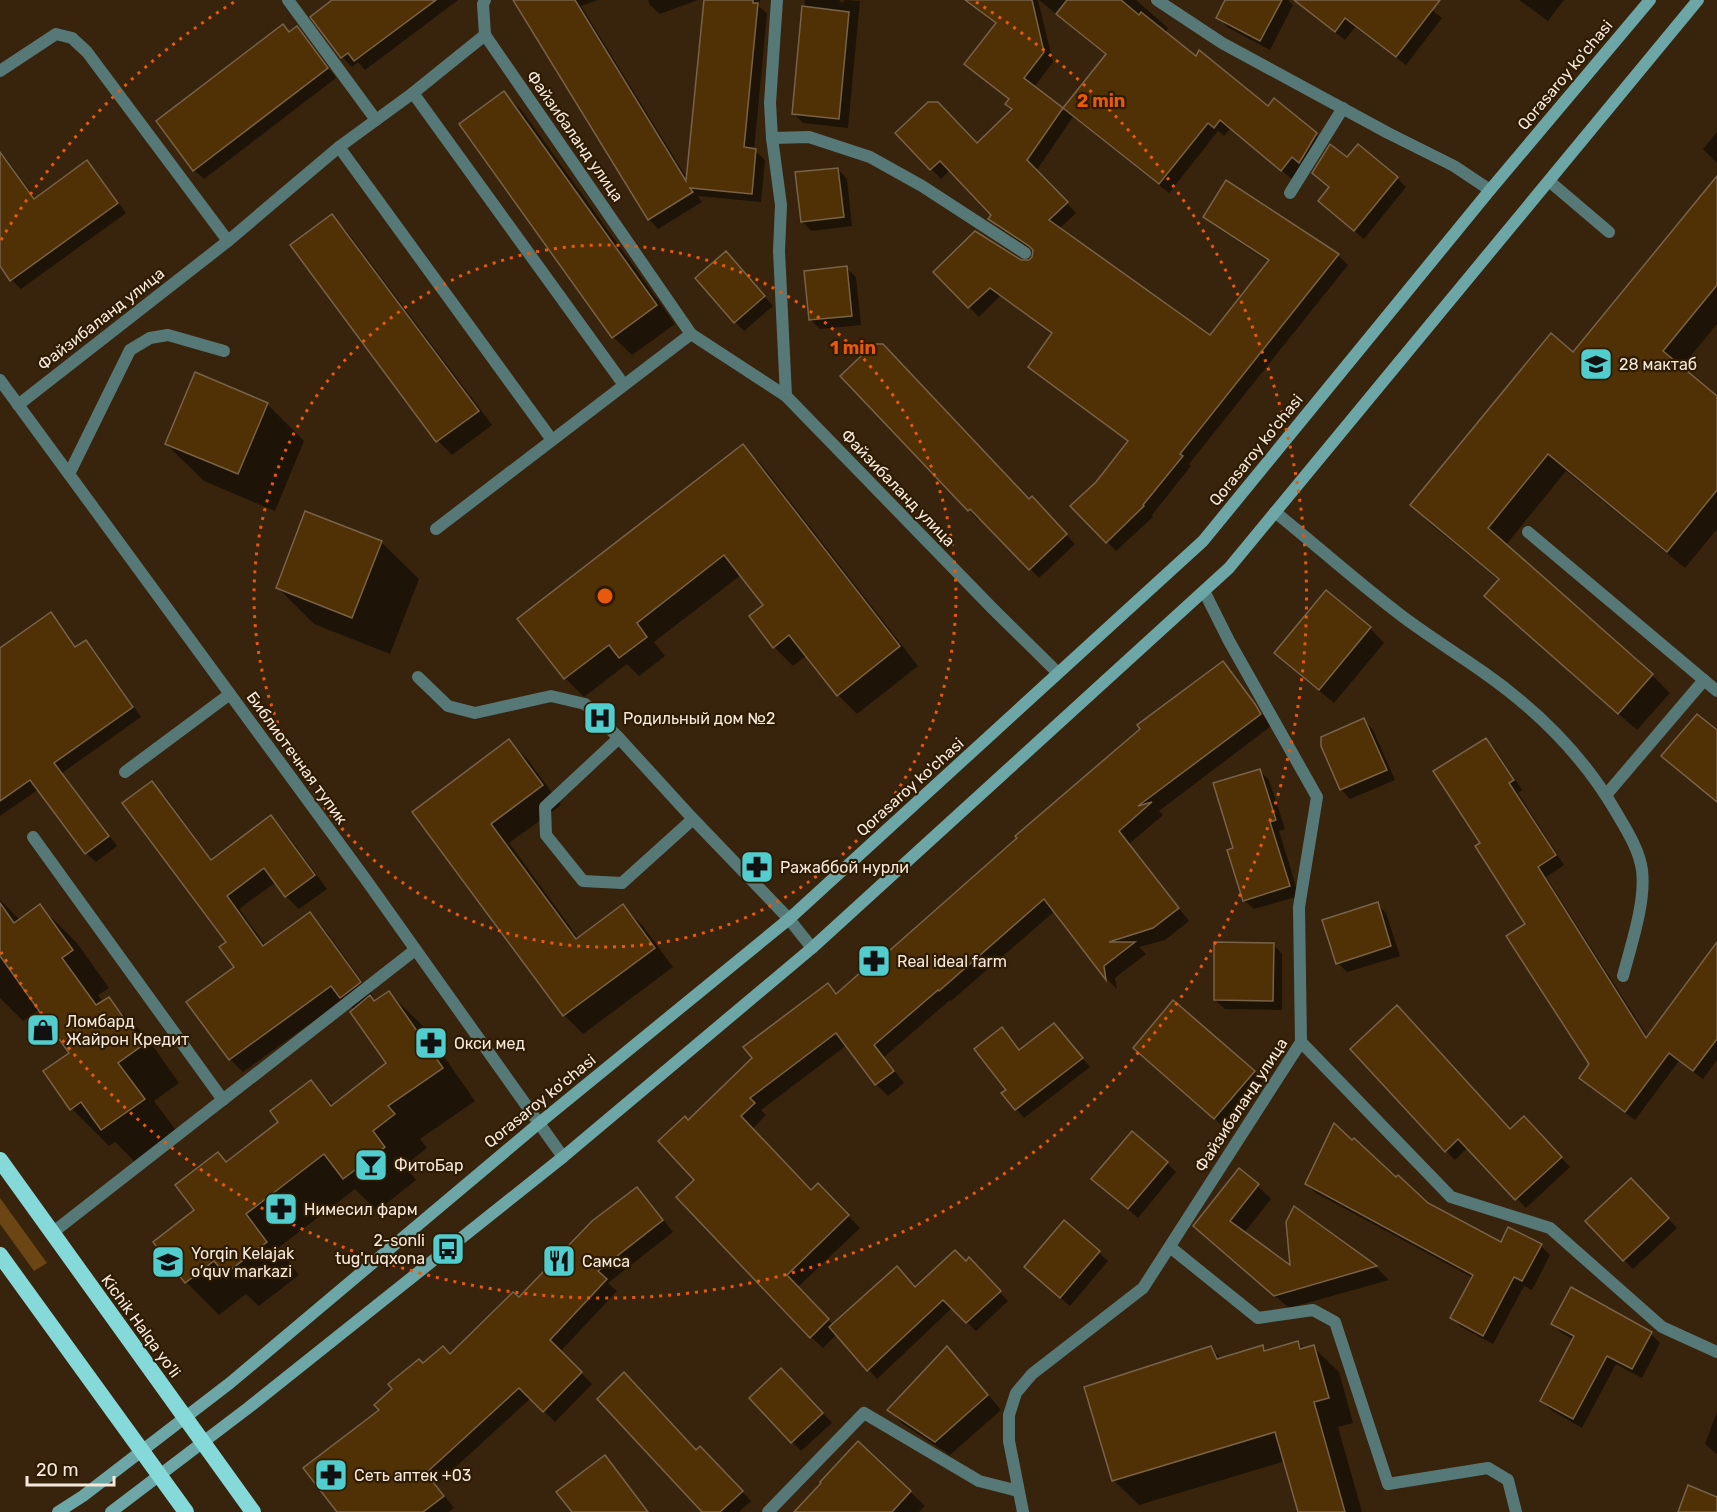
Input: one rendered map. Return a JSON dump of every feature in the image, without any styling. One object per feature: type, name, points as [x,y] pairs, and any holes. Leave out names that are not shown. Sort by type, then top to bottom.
[{"type":"highway","name":"Kichik Halqa yo'li","points":[[0,1160],[253,1512]]},
{"type":"highway","points":[[0,1255],[186,1512]]},
{"type":"main road","name":"Qorasaroy ko'chasi","points":[[58,1512],[83,1496],[230,1383],[538,1124],[789,919],[1203,541],[1490,190],[1650,0]]},
{"type":"main road","points":[[111,1512],[203,1443],[563,1157],[812,948],[1229,568],[1698,0]]},
{"type":"street","points":[[288,0],[376,120]]},
{"type":"street","points":[[485,0],[483,4],[485,35]]},
{"type":"street","points":[[777,0],[770,103],[781,205],[779,250],[786,396]]},
{"type":"street","points":[[1157,0],[1222,43],[1454,166],[1490,190]]},
{"type":"street","points":[[0,70],[57,34],[72,38],[87,52],[228,241]]},
{"type":"street","name":"Файзибаланд улица","points":[[18,405],[228,241],[339,147],[413,93],[485,35],[691,333],[786,396],[1058,673]]},
{"type":"street","points":[[413,93],[624,385]]},
{"type":"street","points":[[1290,193],[1343,108]]},
{"type":"street","points":[[772,138],[809,137],[870,157],[922,186],[1025,254]]},
{"type":"street","points":[[339,147],[552,440]]},
{"type":"street","points":[[1549,181],[1609,232]]},
{"type":"street","points":[[436,528],[691,333]]},
{"type":"street","points":[[69,474],[130,350],[150,338],[168,335],[224,351]]},
{"type":"street","name":"Библиотечная тупик","points":[[0,381],[416,950],[563,1157]]},
{"type":"street","points":[[1275,512],[1398,613],[1485,673],[1521,702],[1582,762],[1606,795],[1633,842],[1642,870],[1642,897],[1623,976]]},
{"type":"street","points":[[1528,531],[1717,691]]},
{"type":"street","name":"Файзибаланд улица","points":[[1023,1512],[1009,1441],[1009,1414],[1016,1393],[1032,1374],[1143,1288],[1302,1042],[1299,907],[1317,797],[1229,641],[1204,591]]},
{"type":"street","points":[[418,677],[448,706],[475,713],[550,696],[585,704],[789,919],[812,948]]},
{"type":"street","points":[[1606,795],[1704,680]]},
{"type":"street","points":[[125,772],[230,694]]},
{"type":"street","points":[[619,738],[545,807],[546,835],[583,881],[622,882],[693,819]]},
{"type":"street","points":[[33,837],[223,1100]]},
{"type":"street","points":[[52,1233],[416,950]]},
{"type":"street","points":[[1302,1042],[1451,1197],[1550,1228],[1662,1327],[1717,1352]]},
{"type":"street","points":[[1170,1247],[1258,1318],[1313,1310],[1335,1322],[1388,1484],[1488,1468],[1508,1480],[1516,1512]]},
{"type":"street","points":[[768,1512],[864,1413],[979,1481],[1018,1491]]},
{"type":"shaded area","points":[[0,1198],[47,1263],[34,1271],[0,1224]]},
{"type":"building","points":[[332,0],[436,0],[354,61],[348,53],[341,58],[310,17]]},
{"type":"building","points":[[513,0],[575,0],[686,181],[704,0],[753,0],[753,3],[758,3],[744,147],[756,149],[752,194],[690,188],[693,192],[648,220]]},
{"type":"building","points":[[965,0],[1032,0],[1044,52],[1024,78],[1063,108],[1027,160],[1068,202],[1049,220],[1210,335],[1269,260],[1203,217],[1226,180],[1339,254],[1180,454],[1183,456],[1144,506],[1106,543],[1070,506],[1096,482],[1128,441],[1028,367],[1052,333],[990,288],[968,308],[933,272],[975,231],[1021,260],[1029,260],[1033,250],[988,219],[991,215],[940,161],[930,170],[895,133],[928,102],[938,102],[977,143],[1012,109],[1005,104],[1009,99],[964,64],[996,23]]},
{"type":"building","points":[[1067,0],[1121,0],[1139,15],[1141,12],[1196,56],[1199,50],[1268,106],[1274,98],[1317,133],[1299,163],[1292,157],[1281,171],[1220,120],[1214,128],[1208,123],[1159,184],[1063,108],[1106,54],[1056,14]]},
{"type":"building","points":[[1225,0],[1282,0],[1260,41],[1216,18]]},
{"type":"building","points":[[1294,0],[1440,0],[1396,57],[1345,18],[1335,32]]},
{"type":"building","points":[[802,6],[849,12],[839,119],[792,114]]},
{"type":"building","points":[[283,24],[289,32],[297,26],[328,68],[193,171],[156,121]]},
{"type":"building","points":[[504,91],[657,305],[612,338],[459,124]]},
{"type":"building","points":[[1330,144],[1347,157],[1358,144],[1398,177],[1354,231],[1318,201],[1329,187],[1312,173]]},
{"type":"building","points":[[0,152],[34,199],[87,160],[118,203],[10,281],[0,266]]},
{"type":"building","points":[[838,168],[844,217],[801,222],[795,172]]},
{"type":"building","points":[[1717,176],[1717,285],[1663,351],[1717,396],[1717,490],[1667,552],[1548,454],[1488,528],[1653,674],[1618,714],[1484,596],[1499,579],[1410,505],[1551,333],[1573,352]]},
{"type":"building","points":[[332,214],[479,411],[436,442],[290,245]]},
{"type":"building","points":[[726,251],[765,296],[734,323],[695,278]]},
{"type":"building","points":[[847,266],[852,316],[809,320],[804,271]]},
{"type":"building","points":[[874,344],[883,344],[1029,499],[1032,496],[1067,534],[1029,570],[970,509],[968,511],[840,376]]},
{"type":"building","points":[[195,372],[268,403],[238,474],[165,444]]},
{"type":"building","points":[[743,444],[900,646],[837,696],[789,635],[773,648],[749,616],[763,605],[724,555],[637,623],[647,637],[619,658],[609,645],[564,679],[517,619]]},
{"type":"building","points":[[305,511],[382,541],[352,618],[276,588]]},
{"type":"building","points":[[1326,590],[1371,627],[1319,690],[1274,653]]},
{"type":"building","points":[[51,612],[75,647],[86,640],[133,707],[54,763],[109,836],[85,854],[30,780],[0,801],[0,648]]},
{"type":"building","points":[[1223,661],[1261,714],[1138,806],[1152,802],[1119,831],[1179,908],[1153,928],[1109,942],[1135,942],[1104,966],[1106,980],[1044,899],[874,1045],[894,1071],[875,1085],[836,1033],[750,1098],[755,1103],[741,1116],[811,1190],[818,1183],[849,1215],[787,1275],[829,1319],[810,1338],[676,1197],[694,1180],[658,1141],[685,1116],[688,1120],[752,1058],[743,1047],[828,983],[836,994],[887,949],[889,951],[1017,838],[1015,836],[1140,729],[1137,725]]},
{"type":"building","points":[[1697,714],[1717,730],[1717,802],[1661,756]]},
{"type":"building","points":[[1364,718],[1387,770],[1340,790],[1321,746],[1321,737]]},
{"type":"building","points":[[1486,738],[1514,780],[1509,783],[1556,855],[1538,867],[1646,1038],[1717,942],[1717,1039],[1693,1071],[1669,1053],[1625,1112],[1579,1078],[1589,1064],[1506,936],[1525,924],[1475,846],[1480,843],[1433,771]]},
{"type":"building","points":[[509,739],[543,785],[491,824],[576,939],[623,904],[655,948],[563,1016],[412,812]]},
{"type":"building","points":[[1260,769],[1276,820],[1270,822],[1290,886],[1243,901],[1227,850],[1233,848],[1213,783]]},
{"type":"building","points":[[152,781],[211,860],[271,815],[315,875],[285,897],[264,868],[227,896],[263,946],[310,912],[361,982],[340,998],[331,986],[229,1060],[186,1002],[234,967],[219,947],[226,942],[122,803]]},
{"type":"building","points":[[1378,902],[1391,946],[1336,964],[1322,920]]},
{"type":"building","points":[[0,903],[14,923],[40,904],[73,950],[62,958],[96,1005],[109,997],[143,1045],[118,1063],[145,1099],[101,1130],[81,1102],[70,1110],[43,1071],[69,1053],[0,956]]},
{"type":"building","points":[[1214,942],[1274,943],[1273,1001],[1214,1000]]},
{"type":"building","points":[[389,991],[443,1068],[388,1106],[395,1114],[373,1131],[385,1147],[343,1179],[324,1154],[246,1214],[267,1242],[225,1274],[214,1261],[185,1283],[153,1242],[194,1210],[175,1185],[218,1152],[226,1162],[278,1122],[270,1111],[311,1080],[331,1106],[386,1063],[350,1012],[370,995],[374,1001]]},
{"type":"building","points":[[1173,1000],[1255,1071],[1214,1119],[1133,1048]]},
{"type":"building","points":[[1397,1005],[1510,1129],[1524,1116],[1562,1157],[1515,1200],[1458,1139],[1445,1152],[1350,1049]]},
{"type":"building","points":[[1054,1023],[1083,1058],[1015,1110],[1001,1093],[1006,1090],[974,1049],[1002,1027],[1019,1050]]},
{"type":"building","points":[[1334,1123],[1352,1140],[1354,1138],[1396,1177],[1398,1175],[1428,1203],[1501,1242],[1508,1227],[1542,1244],[1522,1281],[1514,1277],[1483,1336],[1450,1318],[1473,1275],[1305,1184]]},
{"type":"building","points":[[1132,1131],[1168,1162],[1128,1209],[1091,1179]]},
{"type":"building","points":[[1239,1168],[1259,1184],[1230,1221],[1290,1265],[1286,1222],[1294,1206],[1377,1266],[1274,1296],[1193,1226]]},
{"type":"building","points":[[1631,1178],[1669,1218],[1623,1261],[1585,1221]]},
{"type":"building","points":[[637,1187],[663,1220],[598,1271],[607,1279],[550,1340],[582,1372],[543,1412],[519,1388],[426,1473],[444,1496],[423,1512],[337,1512],[303,1468],[379,1410],[374,1405],[392,1389],[388,1384],[419,1359],[423,1363],[443,1346],[450,1354],[513,1292],[519,1297],[592,1221]]},
{"type":"building","points":[[1064,1220],[1100,1251],[1060,1298],[1024,1267]]},
{"type":"building","points":[[955,1250],[966,1261],[969,1257],[1001,1291],[966,1323],[943,1300],[867,1371],[829,1327],[897,1266],[915,1287]]},
{"type":"building","points":[[1571,1287],[1652,1332],[1632,1369],[1607,1356],[1573,1419],[1540,1401],[1574,1336],[1551,1324]]},
{"type":"building","points":[[1298,1341],[1300,1349],[1314,1345],[1329,1398],[1314,1402],[1345,1512],[1298,1512],[1275,1432],[1112,1481],[1084,1387],[1211,1346],[1217,1359],[1263,1345],[1264,1351]]},
{"type":"building","points":[[947,1346],[988,1395],[935,1442],[887,1410]]},
{"type":"building","points":[[781,1368],[823,1413],[791,1443],[749,1398]]},
{"type":"building","points":[[624,1372],[696,1450],[700,1446],[743,1491],[720,1512],[702,1512],[597,1399]]},
{"type":"building","points":[[858,1441],[911,1491],[892,1512],[794,1512],[820,1482]]},
{"type":"building","points":[[605,1455],[648,1512],[572,1512],[556,1492]]},
{"type":"building","points":[[1688,1485],[1717,1497],[1717,1512],[1678,1512]]},
{"type":"place","name":"28 мактаб","points":[[1596,364]]},
{"type":"place","name":"Родильный дом №2","points":[[600,718]]},
{"type":"place","name":"Ражаббой нурли","points":[[757,867]]},
{"type":"place","name":"Real ideal farm","points":[[874,961]]},
{"type":"place","name":"Ломбард Жайрон Кредит","points":[[43,1030]]},
{"type":"place","name":"Окси мед","points":[[431,1043]]},
{"type":"place","name":"ФитоБар","points":[[371,1165]]},
{"type":"place","name":"Нимесил фарм","points":[[281,1209]]},
{"type":"place","name":"2-sonli tug'ruqxona","points":[[448,1249]]},
{"type":"place","name":"Самса","points":[[559,1261]]},
{"type":"place","name":"Yorqin Kelajak o’quv markazi","points":[[168,1262]]},
{"type":"place","name":"Сеть аптек +03","points":[[331,1475]]}]
